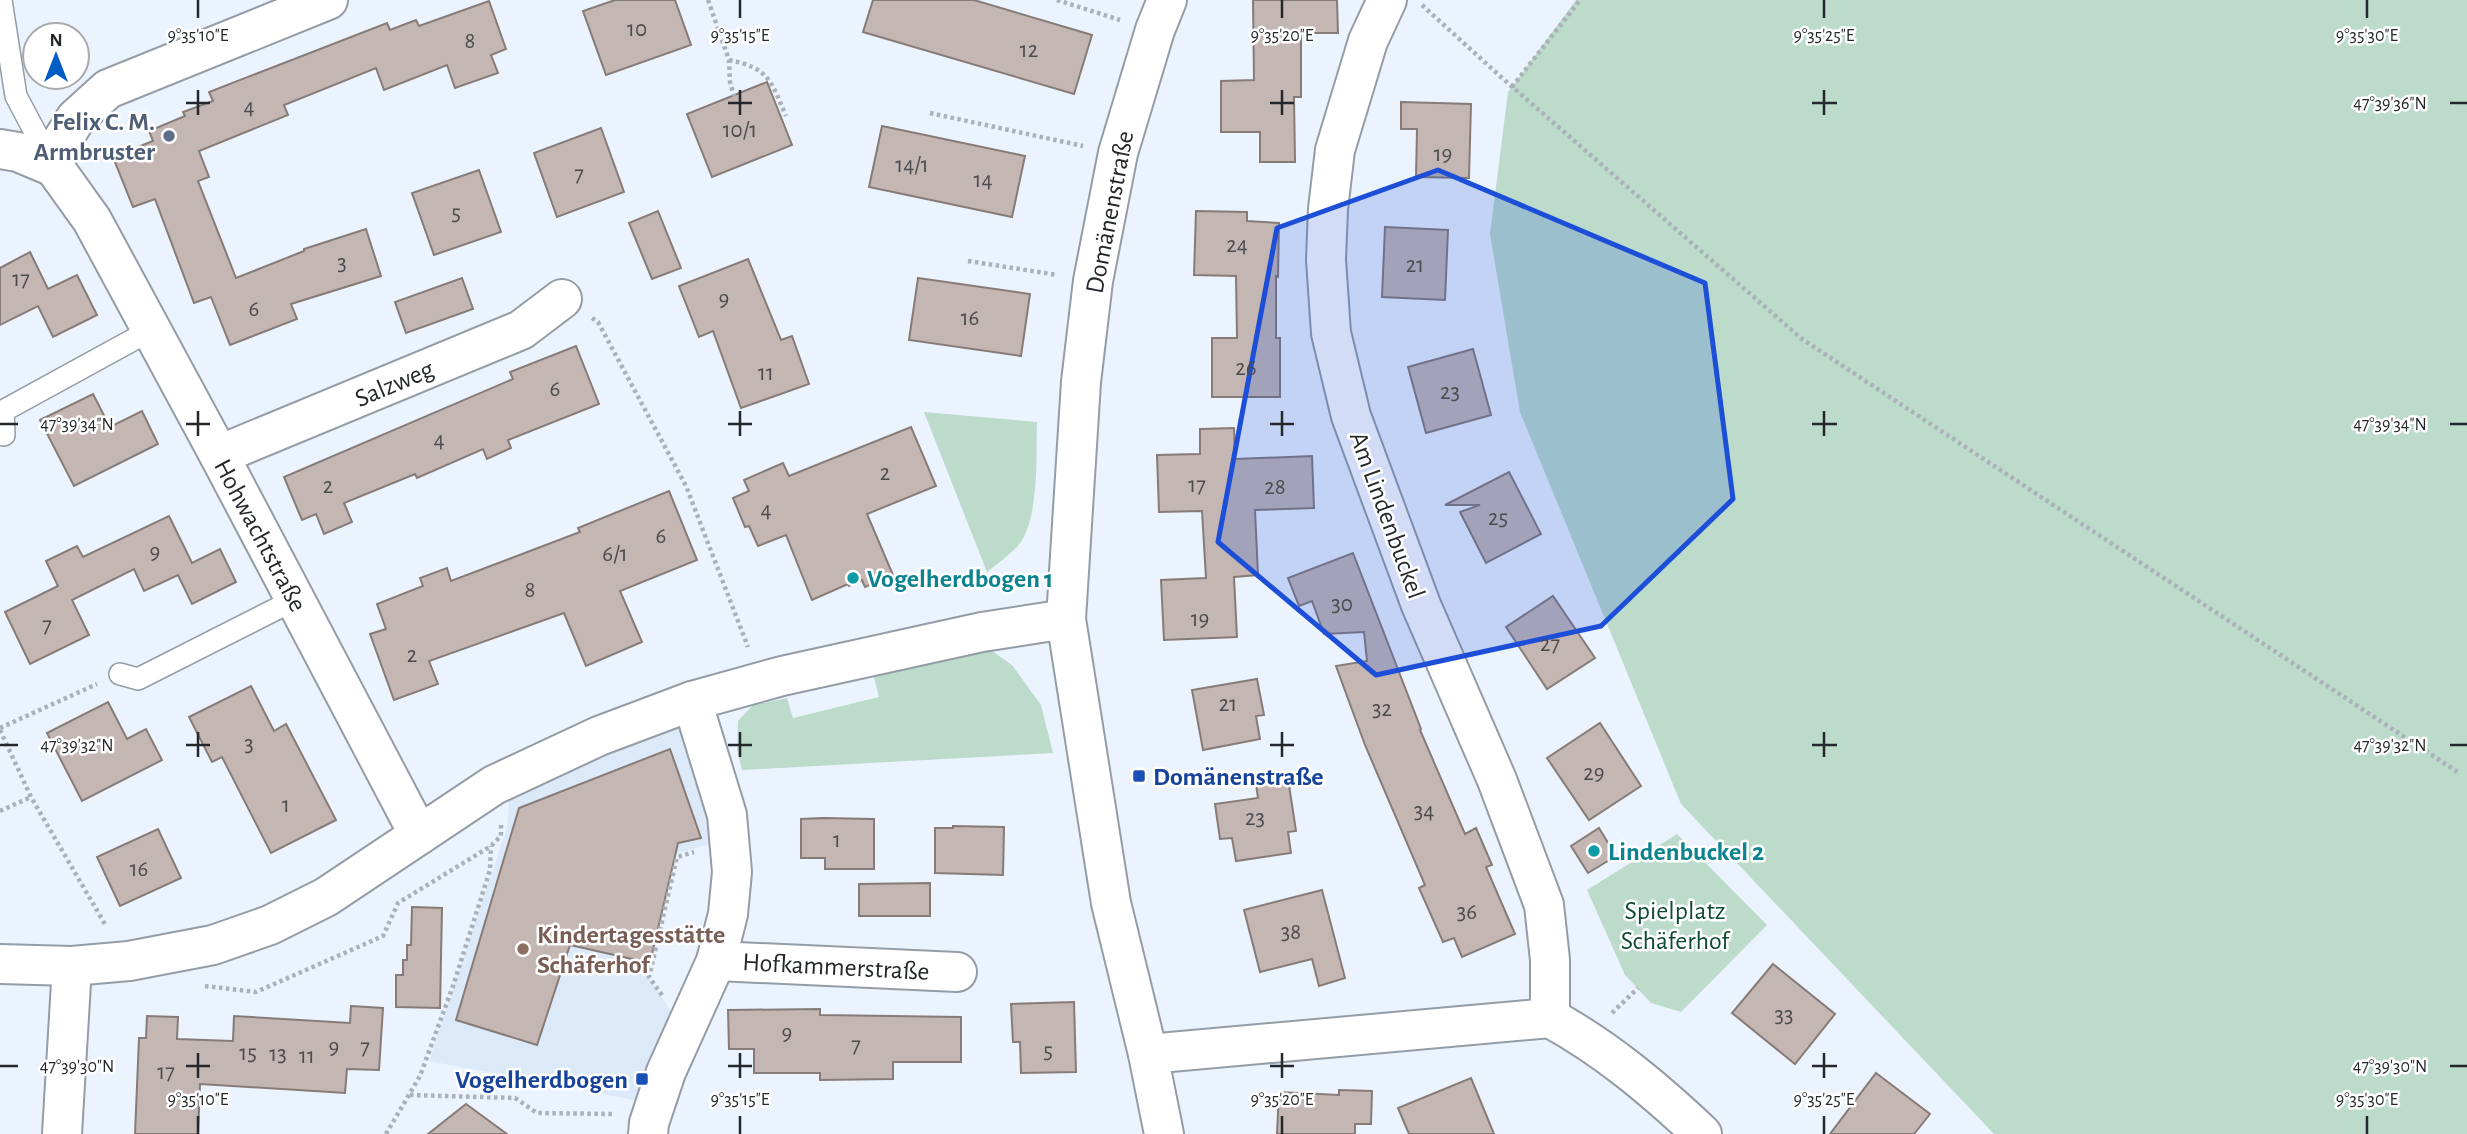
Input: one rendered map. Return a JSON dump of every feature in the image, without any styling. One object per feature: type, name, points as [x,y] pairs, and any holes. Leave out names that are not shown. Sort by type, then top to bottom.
[{"type":"street","points":[[0,149],[18,152],[54,167],[62,141],[76,118],[108,89],[328,0]]},
{"type":"street","name":"Am Lindenbuckel","points":[[1387,0],[1368,41],[1335,150],[1328,209],[1326,260],[1331,332],[1351,416],[1421,605],[1497,780],[1544,905],[1550,960],[1550,1018]]},
{"type":"street","name":"Domänenstraße","points":[[1161,15],[1118,153],[1093,281],[1081,382],[1066,619],[1111,903],[1148,1054],[1164,1134]]},
{"type":"street","name":"Hohwachtstraße","points":[[54,167],[92,220],[419,835]]},
{"type":"street","name":"Salzweg","points":[[219,455],[521,330],[562,299]]},
{"type":"street","points":[[0,964],[72,967],[129,961],[213,945],[270,925],[326,897],[495,785],[600,736],[692,701],[761,682],[982,632],[1066,619]]},
{"type":"street","name":"Hofkammerstraße","points":[[648,1129],[666,1072],[716,961],[728,914],[732,872],[727,815],[692,701]]},
{"type":"street","name":"Hofkammerstraße","points":[[716,961],[957,972]]},
{"type":"street","points":[[62,1134],[72,967]]},
{"type":"street","points":[[1148,1054],[1550,1018],[1587,1038],[1661,1095],[1702,1134]]},
{"type":"lane","points":[[1,0],[16,96],[54,167]]},
{"type":"lane","points":[[4,435],[3,411],[151,330]]},
{"type":"lane","points":[[120,674],[138,679],[294,600]]},
{"type":"path","points":[[708,0],[729,60],[734,96]]},
{"type":"path","points":[[1057,0],[1161,15]]},
{"type":"path","points":[[1416,0],[1802,339],[2459,773]]},
{"type":"path","points":[[1512,87],[1580,0]]},
{"type":"path","points":[[729,60],[744,63],[769,77],[786,116]]},
{"type":"path","points":[[930,113],[1118,153]]},
{"type":"path","points":[[968,261],[1093,281]]},
{"type":"path","points":[[562,299],[598,322],[686,486],[761,682]]},
{"type":"path","points":[[120,674],[0,729],[31,797],[129,961]]},
{"type":"path","points":[[0,811],[31,797]]},
{"type":"path","points":[[685,1027],[649,977],[677,857],[730,842]]},
{"type":"path","points":[[386,1134],[420,1076],[453,986],[490,870],[491,846]]},
{"type":"path","points":[[410,1095],[515,1098],[537,1113],[622,1114],[648,1129]]},
{"type":"highlighted area","points":[[1438,170],[1705,283],[1733,499],[1601,626],[1376,675],[1218,542],[1277,228]]},
{"type":"shaded area","points":[[692,714],[727,839],[675,854],[648,977],[672,1013],[639,1101],[429,1061],[507,828],[507,796]]},
{"type":"green space","points":[[1576,0],[2467,0],[2467,1134],[1994,1134],[1681,804],[1520,412],[1490,234],[1508,92]]},
{"type":"green space","points":[[924,412],[1037,422],[1035,487],[1030,521],[1017,547],[987,572]]},
{"type":"green space","points":[[972,646],[992,651],[1012,665],[1041,705],[1053,753],[742,770],[737,750],[738,721],[753,705],[787,698],[793,718],[879,697],[872,669]]},
{"type":"green space","name":"Spielplatz Schäferhof","points":[[1677,834],[1767,925],[1681,1012],[1651,1003],[1625,975],[1587,890]]},
{"type":"building","points":[[615,0],[675,0],[691,45],[606,75],[583,11]]},
{"type":"building","points":[[873,0],[974,0],[1092,35],[1074,94],[863,32]]},
{"type":"building","points":[[1253,0],[1337,0],[1338,33],[1301,33],[1301,97],[1294,97],[1295,162],[1260,162],[1260,132],[1221,132],[1221,81],[1254,80]]},
{"type":"building","points":[[489,1],[506,49],[491,55],[498,73],[455,88],[447,65],[384,90],[376,68],[284,105],[288,115],[199,151],[209,177],[198,181],[236,278],[304,249],[366,229],[381,276],[291,304],[297,319],[230,345],[211,297],[194,303],[155,199],[133,207],[113,157],[153,141],[149,131],[185,116],[183,112],[213,101],[209,92],[387,23],[390,30],[416,20],[419,26]]},
{"type":"building","points":[[767,82],[792,145],[712,177],[687,114]]},
{"type":"building","points":[[1401,102],[1471,104],[1469,178],[1416,177],[1417,129],[1401,129]]},
{"type":"building","points":[[882,126],[1025,156],[1012,217],[869,187]]},
{"type":"building","points":[[601,128],[624,192],[557,217],[534,153]]},
{"type":"building","points":[[479,170],[501,232],[434,255],[412,193]]},
{"type":"building","points":[[658,211],[681,268],[652,279],[629,223]]},
{"type":"building","points":[[1196,211],[1247,212],[1247,221],[1279,223],[1276,338],[1280,338],[1280,397],[1212,397],[1212,338],[1237,338],[1236,276],[1194,275]]},
{"type":"building","points":[[1385,227],[1448,230],[1445,300],[1382,297]]},
{"type":"building","points":[[30,252],[48,289],[77,275],[97,315],[53,337],[38,306],[0,325],[0,268]]},
{"type":"building","points":[[748,259],[781,340],[792,336],[809,384],[741,408],[713,331],[699,337],[679,286]]},
{"type":"building","points":[[462,278],[473,309],[406,333],[395,302]]},
{"type":"building","points":[[918,278],[1030,294],[1021,356],[909,340]]},
{"type":"building","points":[[576,346],[599,404],[508,440],[511,448],[487,459],[483,449],[417,478],[415,474],[344,503],[352,522],[324,534],[316,514],[302,520],[284,477],[513,379],[510,372]]},
{"type":"building","points":[[1473,349],[1491,415],[1426,433],[1408,367]]},
{"type":"building","points":[[93,394],[110,427],[142,411],[158,444],[74,486],[40,420]]},
{"type":"building","points":[[911,427],[936,486],[867,514],[893,575],[865,587],[862,580],[849,586],[848,584],[812,600],[786,535],[758,546],[749,526],[745,527],[733,498],[749,491],[744,480],[783,463],[789,476]]},
{"type":"building","points":[[1234,428],[1235,459],[1312,456],[1314,508],[1255,510],[1258,575],[1234,577],[1237,637],[1164,640],[1161,580],[1206,578],[1202,511],[1159,512],[1157,455],[1200,454],[1200,429]]},
{"type":"building","points":[[1509,472],[1541,534],[1486,563],[1460,512],[1480,505],[1445,505]]},
{"type":"building","points":[[669,491],[697,560],[620,591],[642,642],[586,666],[564,613],[429,661],[438,684],[394,700],[370,634],[386,629],[377,604],[423,586],[420,578],[447,568],[451,581],[580,532],[578,528]]},
{"type":"building","points":[[169,516],[192,563],[220,549],[236,582],[192,604],[178,575],[144,591],[134,569],[72,600],[89,635],[30,664],[5,612],[58,586],[46,561],[77,546],[83,557]]},
{"type":"building","points":[[1353,553],[1420,730],[1465,834],[1476,828],[1492,865],[1486,867],[1515,934],[1462,957],[1454,938],[1443,942],[1419,888],[1425,885],[1365,745],[1336,666],[1367,661],[1364,632],[1324,634],[1312,601],[1299,606],[1288,578]]},
{"type":"building","points":[[1553,596],[1595,658],[1547,689],[1506,627]]},
{"type":"building","points":[[1257,679],[1264,715],[1256,716],[1260,739],[1203,750],[1192,690]]},
{"type":"building","points":[[251,686],[274,731],[286,724],[336,820],[271,853],[222,757],[212,762],[189,717]]},
{"type":"building","points":[[108,702],[127,739],[146,729],[162,760],[82,801],[47,733]]},
{"type":"building","points":[[1600,723],[1641,786],[1589,820],[1547,758]]},
{"type":"building","name":"Kindertagesstätte Schäferhof","points":[[670,749],[701,838],[678,843],[650,963],[570,945],[537,1045],[456,1020],[519,808]]},
{"type":"building","points":[[1287,772],[1296,831],[1288,832],[1291,853],[1236,861],[1232,838],[1220,839],[1215,804],[1258,798],[1255,777]]},
{"type":"building","points":[[801,819],[874,819],[874,869],[825,869],[825,858],[801,858]]},
{"type":"building","points":[[1004,827],[1003,875],[935,873],[935,828]]},
{"type":"building","name":"Lindenbuckel 2","points":[[1599,828],[1616,856],[1588,873],[1571,846]]},
{"type":"building","points":[[158,829],[181,878],[120,906],[97,857]]},
{"type":"building","points":[[930,883],[930,916],[859,916],[859,884]]},
{"type":"building","points":[[1322,890],[1345,978],[1319,986],[1312,959],[1260,972],[1244,910]]},
{"type":"building","points":[[412,907],[442,908],[440,1008],[396,1007],[396,975],[403,975],[407,945],[411,945]]},
{"type":"building","points":[[1773,964],[1835,1014],[1795,1064],[1732,1013]]},
{"type":"building","points":[[1074,1002],[1076,1072],[1021,1073],[1020,1042],[1013,1042],[1011,1004]]},
{"type":"building","points":[[351,1006],[383,1008],[379,1070],[347,1069],[345,1093],[200,1084],[198,1134],[135,1134],[139,1038],[146,1038],[147,1016],[178,1017],[177,1039],[233,1041],[234,1016],[350,1023]]},
{"type":"building","points":[[820,1009],[820,1015],[961,1017],[961,1062],[893,1062],[893,1079],[820,1080],[820,1073],[754,1073],[754,1049],[729,1049],[728,1010]]},
{"type":"building","points":[[1876,1073],[1930,1114],[1914,1134],[1830,1134]]},
{"type":"building","points":[[1471,1078],[1494,1134],[1409,1134],[1398,1108]]},
{"type":"building","points":[[1339,1090],[1372,1091],[1371,1124],[1355,1124],[1355,1134],[1277,1134],[1279,1092],[1339,1095]]},
{"type":"building","points":[[466,1104],[507,1134],[428,1134]]},
{"type":"place","name":"Felix C. M. Armbruster","points":[[169,136]]},
{"type":"place","name":"Vogelherdbogen 1","points":[[853,578]]},
{"type":"place","name":"Domänenstraße","points":[[1139,776]]},
{"type":"place","name":"Lindenbuckel 2","points":[[1594,851]]},
{"type":"place","name":"Kindertagesstätte Schäferhof","points":[[523,949]]},
{"type":"place","name":"Vogelherdbogen","points":[[642,1079]]}]
